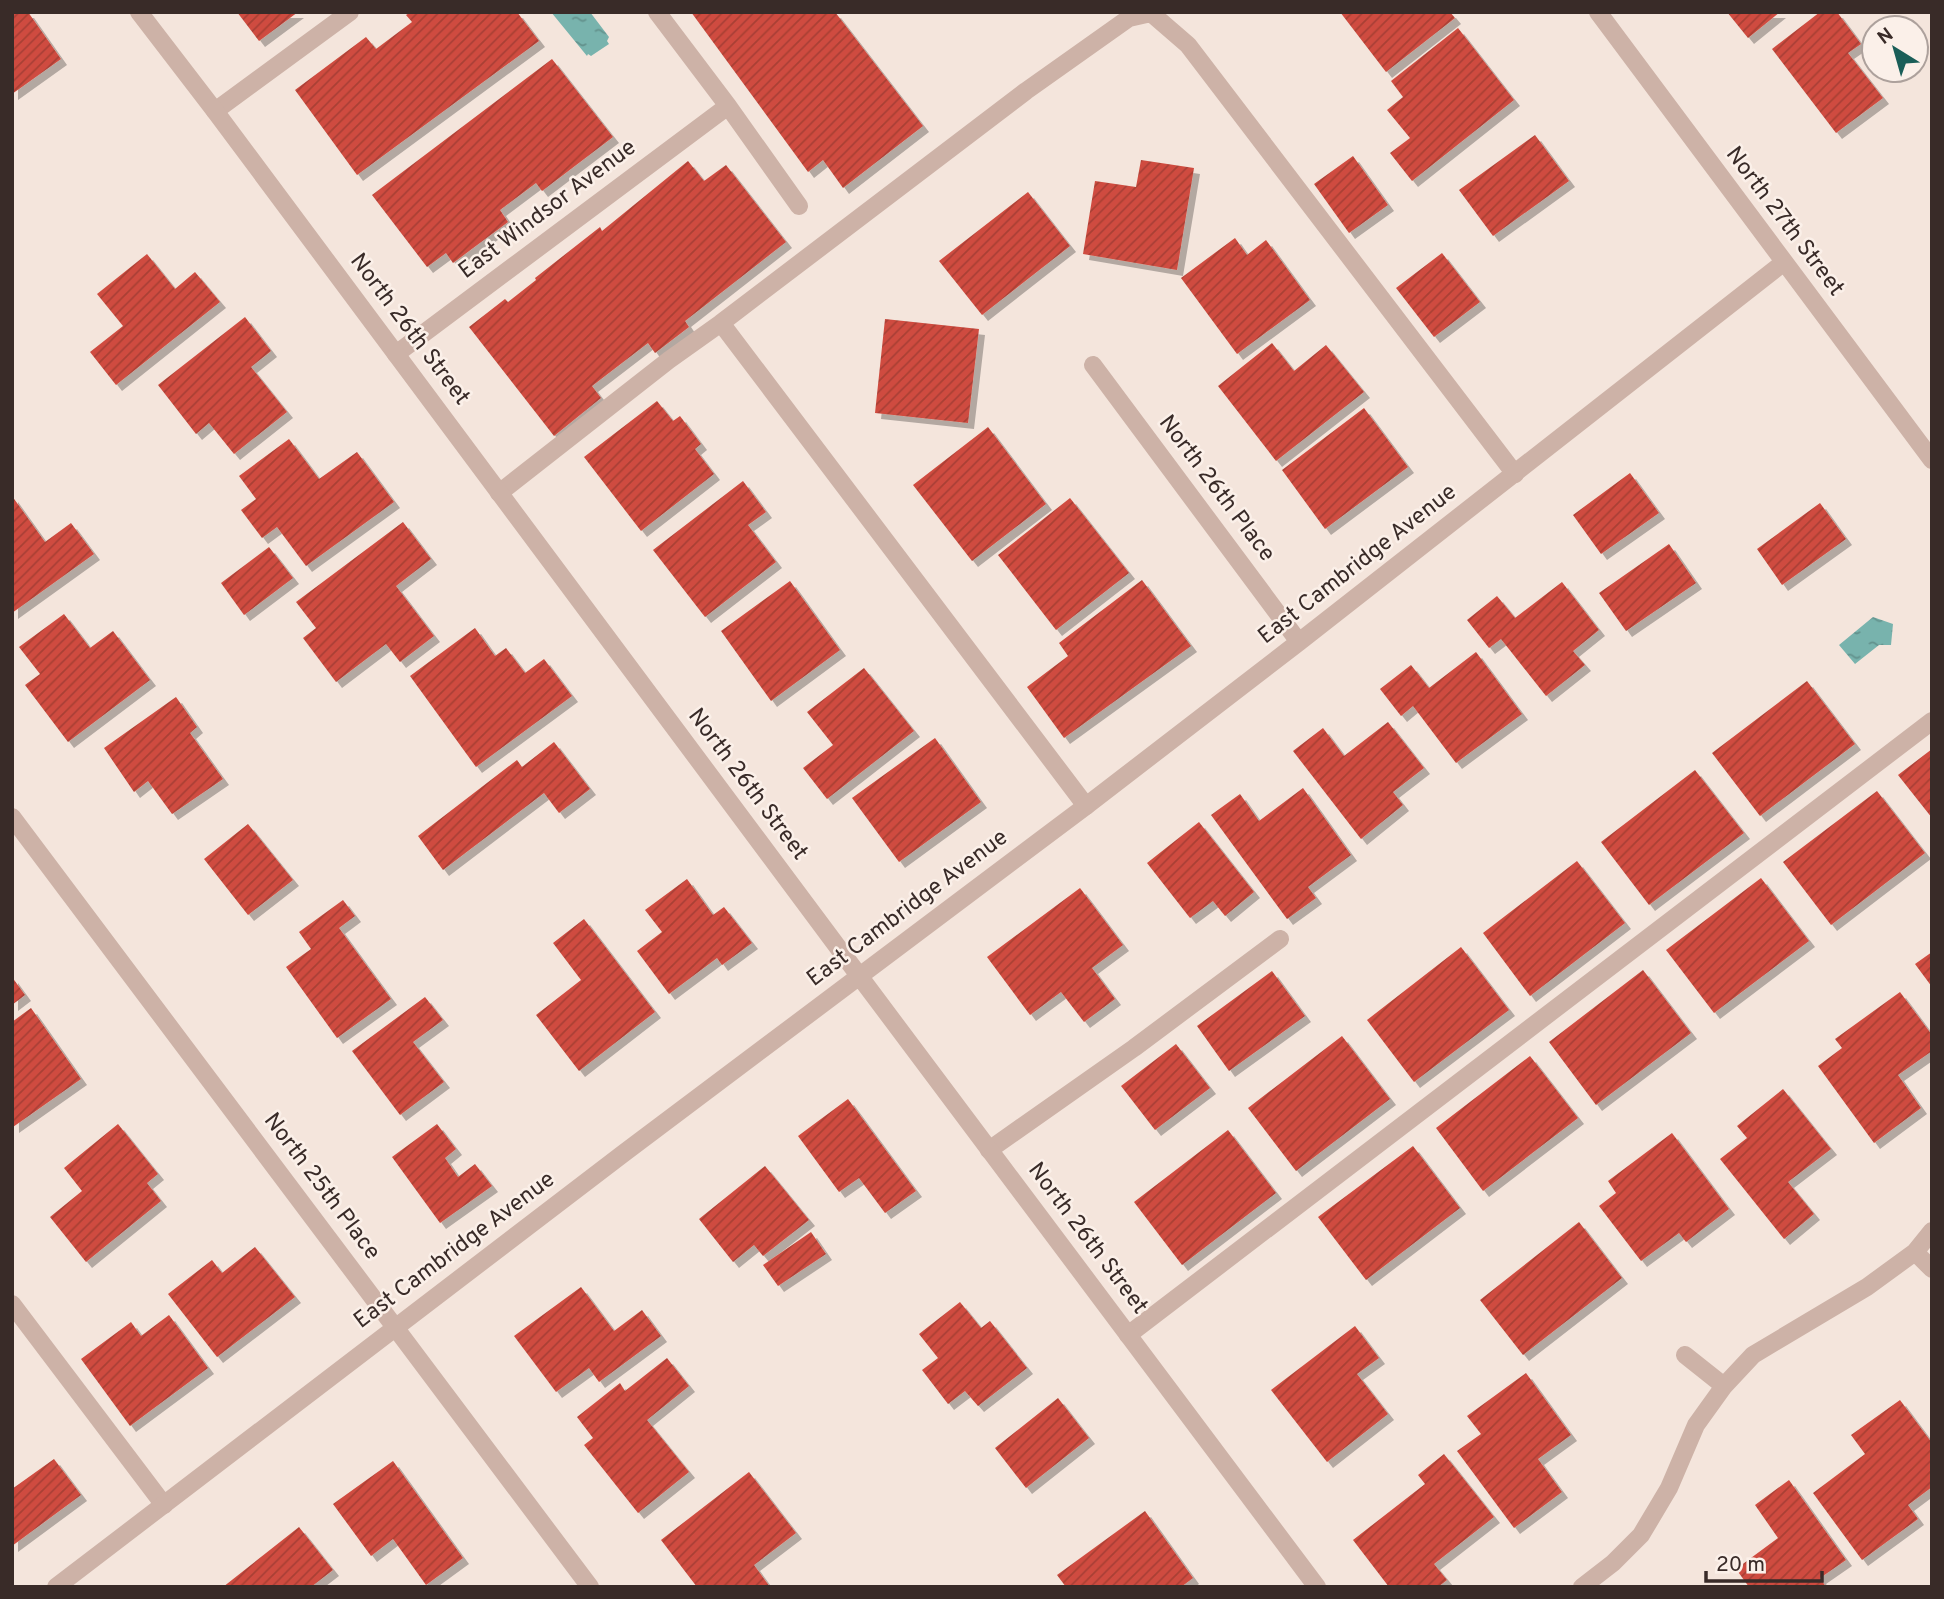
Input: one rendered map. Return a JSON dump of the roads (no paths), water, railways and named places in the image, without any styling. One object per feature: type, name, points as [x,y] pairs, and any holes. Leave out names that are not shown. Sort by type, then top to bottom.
[{"type":"street","name":"North 26th Street","points":[[139,12],[1317,1587]]},
{"type":"street","points":[[215,111],[350,12]]},
{"type":"street","points":[[657,12],[799,206]]},
{"type":"street","name":"North 27th Street","points":[[1598,12],[1932,460]]},
{"type":"street","points":[[499,493],[669,360],[1026,91],[1129,18],[1151,13],[1188,45],[1514,474]]},
{"type":"street","name":"East Windsor Avenue","points":[[396,354],[728,106]]},
{"type":"street","name":"East Cambridge Avenue","points":[[57,1587],[624,1153],[1086,806],[1783,263]]},
{"type":"street","points":[[720,323],[1086,806]]},
{"type":"street","name":"North 26th Place","points":[[1093,365],[1299,642]]},
{"type":"street","points":[[1128,1335],[1932,721]]},
{"type":"street","name":"North 25th Place","points":[[12,817],[590,1587]]},
{"type":"street","points":[[989,1150],[1134,1048],[1280,939]]},
{"type":"street","points":[[1582,1587],[1613,1563],[1641,1535],[1669,1488],[1696,1425],[1724,1386],[1753,1355],[1867,1287],[1915,1252],[1932,1231]]},
{"type":"street","points":[[1915,1252],[1932,1269]]},
{"type":"street","points":[[12,1304],[164,1505]]},
{"type":"street","points":[[1685,1355],[1724,1386]]},
{"type":"water","points":[[551,12],[590,12],[609,37],[609,44],[587,56]]},
{"type":"water","points":[[1873,617],[1893,624],[1891,645],[1879,645],[1855,664],[1839,645]]}]
